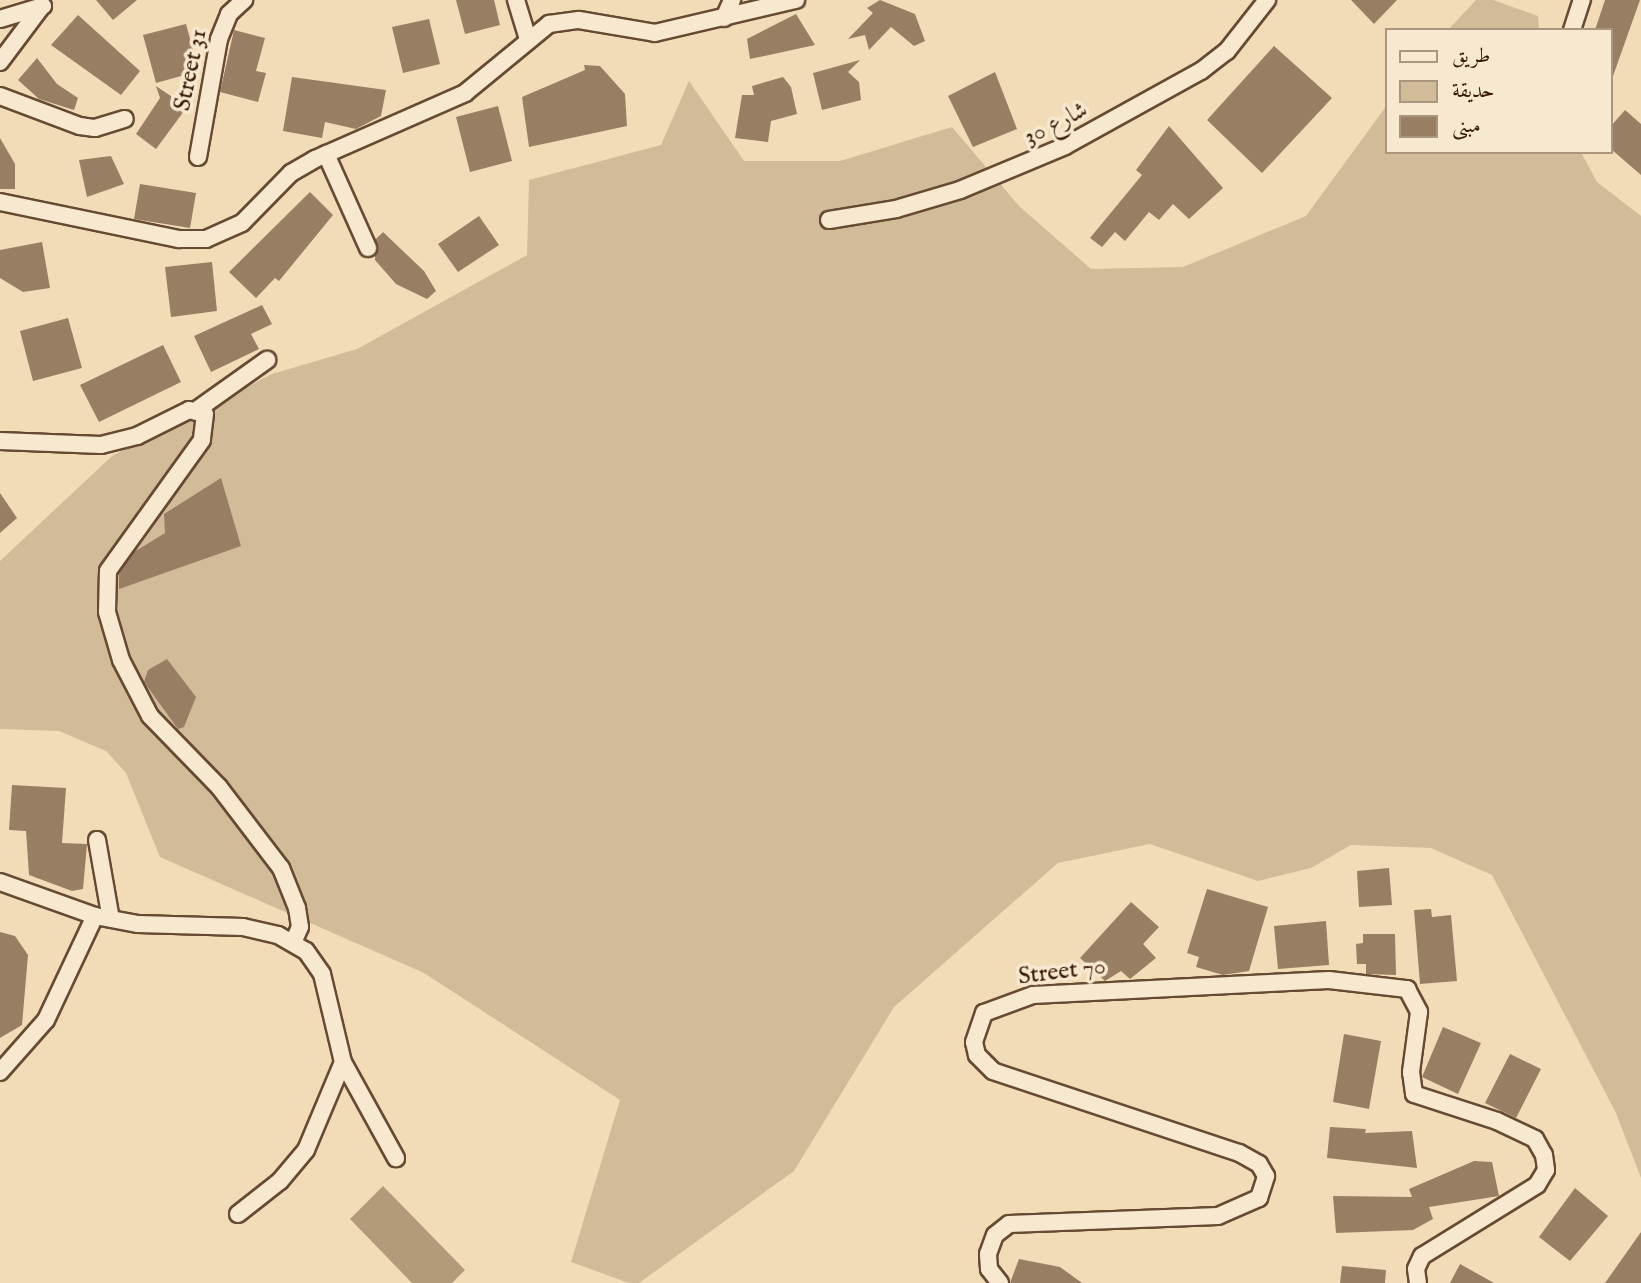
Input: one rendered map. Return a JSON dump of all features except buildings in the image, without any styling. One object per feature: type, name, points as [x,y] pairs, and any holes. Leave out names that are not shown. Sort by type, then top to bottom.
[{"type":"street","name":"Street 31","points":[[198,157],[219,39],[229,14],[244,0]]},
{"type":"street","points":[[516,0],[524,40]]},
{"type":"street","points":[[724,18],[732,0]]},
{"type":"street","points":[[0,202],[178,239],[206,239],[242,223],[291,173],[326,154],[443,107],[524,40],[561,20],[655,33],[796,0]]},
{"type":"street","name":"شارع 30","points":[[829,220],[896,209],[960,190],[1065,146],[1201,71],[1232,46],[1267,0]]},
{"type":"street","points":[[1573,28],[1582,0]]},
{"type":"street","points":[[0,19],[46,3]]},
{"type":"street","points":[[0,62],[46,3]]},
{"type":"street","points":[[0,96],[80,125],[96,128],[125,119]]},
{"type":"street","points":[[326,154],[368,248]]},
{"type":"street","points":[[0,441],[101,445],[198,409],[267,360]]},
{"type":"street","points":[[198,409],[206,420],[202,440],[108,572],[107,612],[121,660],[150,716],[219,787],[281,868],[298,908],[300,927],[293,943]]},
{"type":"street","points":[[0,1072],[46,1020],[103,917],[97,840]]},
{"type":"street","points":[[0,882],[103,917],[138,924],[212,923],[293,943],[318,964],[343,1062],[396,1158]]},
{"type":"street","name":"Street 70","points":[[1000,1283],[989,1269],[988,1254],[995,1235],[1009,1224],[1218,1216],[1259,1198],[1266,1176],[1259,1164],[1239,1153],[993,1071],[976,1055],[974,1042],[984,1013],[1033,995],[1329,980],[1407,989],[1419,1012],[1411,1073],[1414,1094],[1497,1121],[1535,1139],[1544,1155],[1546,1170],[1537,1185],[1422,1256],[1416,1269],[1418,1283]]},
{"type":"street","points":[[238,1214],[280,1181],[306,1150],[343,1062]]},
{"type":"green space","points":[[1476,0],[1493,0],[1538,16],[1539,28],[1450,28]]},
{"type":"green space","points":[[689,81],[744,161],[840,161],[952,127],[1019,206],[1091,269],[1183,267],[1306,216],[1386,106],[1386,154],[1582,154],[1597,182],[1641,216],[1641,1178],[1616,1113],[1492,875],[1431,848],[1351,845],[1311,868],[1258,881],[1150,844],[1058,863],[894,1007],[794,1171],[639,1283],[629,1283],[571,1262],[620,1100],[424,973],[160,857],[126,773],[106,751],[59,731],[0,729],[0,561],[112,456],[272,374],[357,349],[527,255],[529,180],[661,145]]},
{"type":"shaded area","points":[[383,1186],[465,1270],[452,1283],[412,1283],[350,1219]]}]
